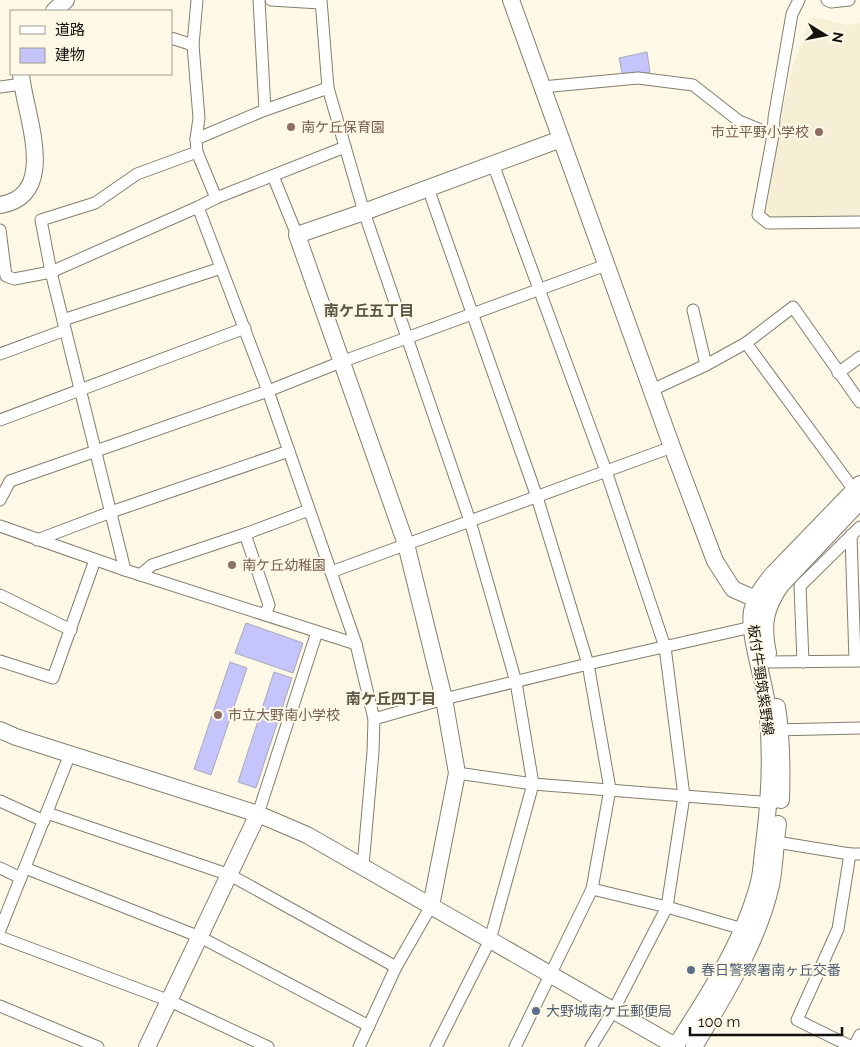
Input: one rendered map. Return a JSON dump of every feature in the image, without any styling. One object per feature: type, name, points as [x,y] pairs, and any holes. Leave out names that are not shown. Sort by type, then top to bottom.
[{"type":"street","points":[[55,10],[66,0]]},
{"type":"street","points":[[197,0],[193,45],[199,118],[196,139],[197,152],[216,198]]},
{"type":"street","points":[[259,0],[265,110]]},
{"type":"street","points":[[271,0],[320,2],[328,88],[364,212],[470,521],[516,682],[533,784],[490,940],[436,1047]]},
{"type":"street","points":[[512,0],[606,265],[715,561],[732,589],[762,602]]},
{"type":"street","points":[[799,0],[792,14],[758,215],[768,223],[860,222]]},
{"type":"street","points":[[827,0],[831,2],[849,0]]},
{"type":"street","points":[[172,38],[193,45]]},
{"type":"street","points":[[542,87],[638,78],[693,86],[739,121],[773,135]]},
{"type":"street","points":[[0,88],[21,79],[36,158],[35,174],[21,197],[7,204],[0,205]]},
{"type":"street","points":[[196,139],[265,110],[328,88]]},
{"type":"street","points":[[297,235],[561,139]]},
{"type":"street","points":[[0,230],[6,276],[14,279],[51,272],[216,198],[345,147]]},
{"type":"street","points":[[125,570],[51,272],[41,220],[95,203],[137,174],[197,152]]},
{"type":"street","points":[[493,164],[606,471],[664,647],[684,796],[667,908],[613,1011],[591,1047]]},
{"type":"street","points":[[273,176],[297,235],[406,544],[444,699],[457,773],[431,906],[396,967],[359,1047]]},
{"type":"street","points":[[428,188],[537,496],[588,664],[610,789],[592,889],[515,1047]]},
{"type":"street","points":[[198,207],[268,391],[356,644],[374,719],[373,752],[362,866]]},
{"type":"street","points":[[0,500],[10,481],[268,391],[341,362],[606,265]]},
{"type":"street","points":[[0,354],[64,325],[221,268]]},
{"type":"street","points":[[652,390],[706,365],[746,343],[793,307],[860,402]]},
{"type":"street","points":[[693,310],[706,365]]},
{"type":"street","points":[[0,420],[245,328]]},
{"type":"street","points":[[746,343],[858,492]]},
{"type":"street","points":[[838,373],[860,357]]},
{"type":"street","points":[[331,572],[672,447]]},
{"type":"street","points":[[37,540],[111,512],[289,451]]},
{"type":"street","points":[[0,473],[10,481]]},
{"type":"street","name":"板付牛頸筑紫野線","points":[[694,1047],[729,986],[748,933],[770,841],[775,803],[771,770],[775,730],[770,662],[752,613],[762,602],[763,585],[774,572],[858,492]]},
{"type":"street","points":[[140,575],[152,565],[310,510]]},
{"type":"street","points":[[0,526],[140,575],[356,644]]},
{"type":"street","points":[[770,662],[858,661],[856,531]]},
{"type":"street","points":[[803,662],[800,586],[856,531]]},
{"type":"street","points":[[245,534],[269,605],[265,615]]},
{"type":"street","points":[[0,661],[53,678],[95,560]]},
{"type":"street","points":[[0,595],[71,630]]},
{"type":"street","points":[[374,719],[444,699],[588,664],[758,627]]},
{"type":"street","name":"板付牛頸筑紫野線","points":[[758,627],[767,703],[775,730]]},
{"type":"street","points":[[147,1047],[258,814],[317,632]]},
{"type":"street","points":[[775,730],[860,728]]},
{"type":"street","points":[[0,730],[16,737],[258,814],[307,835],[676,1047]]},
{"type":"street","points":[[0,930],[70,754]]},
{"type":"street","points":[[457,773],[533,784],[775,803]]},
{"type":"street","points":[[0,801],[230,875],[396,967]]},
{"type":"street","points":[[770,841],[855,854],[838,929],[797,1020],[853,1047],[860,1035]]},
{"type":"street","points":[[0,868],[23,873],[200,937],[370,1026]]},
{"type":"street","points":[[592,889],[667,908],[748,933]]},
{"type":"street","name":"板付牛頸筑紫野線","points":[[676,1047],[715,981],[748,933]]},
{"type":"street","points":[[0,937],[170,1001],[268,1047]]},
{"type":"street","points":[[0,1006],[98,1047]]},
{"type":"shaded area","name":"市立平野小学校","points":[[812,17],[848,25],[860,23],[860,220],[771,220],[763,211],[792,68]]},
{"type":"building","points":[[647,52],[650,72],[623,77],[619,58]]},
{"type":"building","points":[[246,623],[303,643],[293,673],[235,653]]},
{"type":"building","points":[[230,662],[247,668],[211,775],[194,769]]},
{"type":"building","points":[[274,672],[292,678],[256,788],[238,782]]},
{"type":"place","name":"南ケ丘保育園","points":[[291,127]]},
{"type":"place","name":"市立平野小学校","points":[[819,132]]},
{"type":"place","name":"南ケ丘幼稚園","points":[[232,565]]},
{"type":"place","name":"市立大野南小学校","points":[[218,715]]},
{"type":"place","name":"春日警察署南ヶ丘交番","points":[[691,970]]},
{"type":"place","name":"大野城南ケ丘郵便局","points":[[536,1011]]},
{"type":"district","name":"南ケ丘五丁目","points":[[369,311]]},
{"type":"district","name":"南ケ丘四丁目","points":[[391,699]]}]
